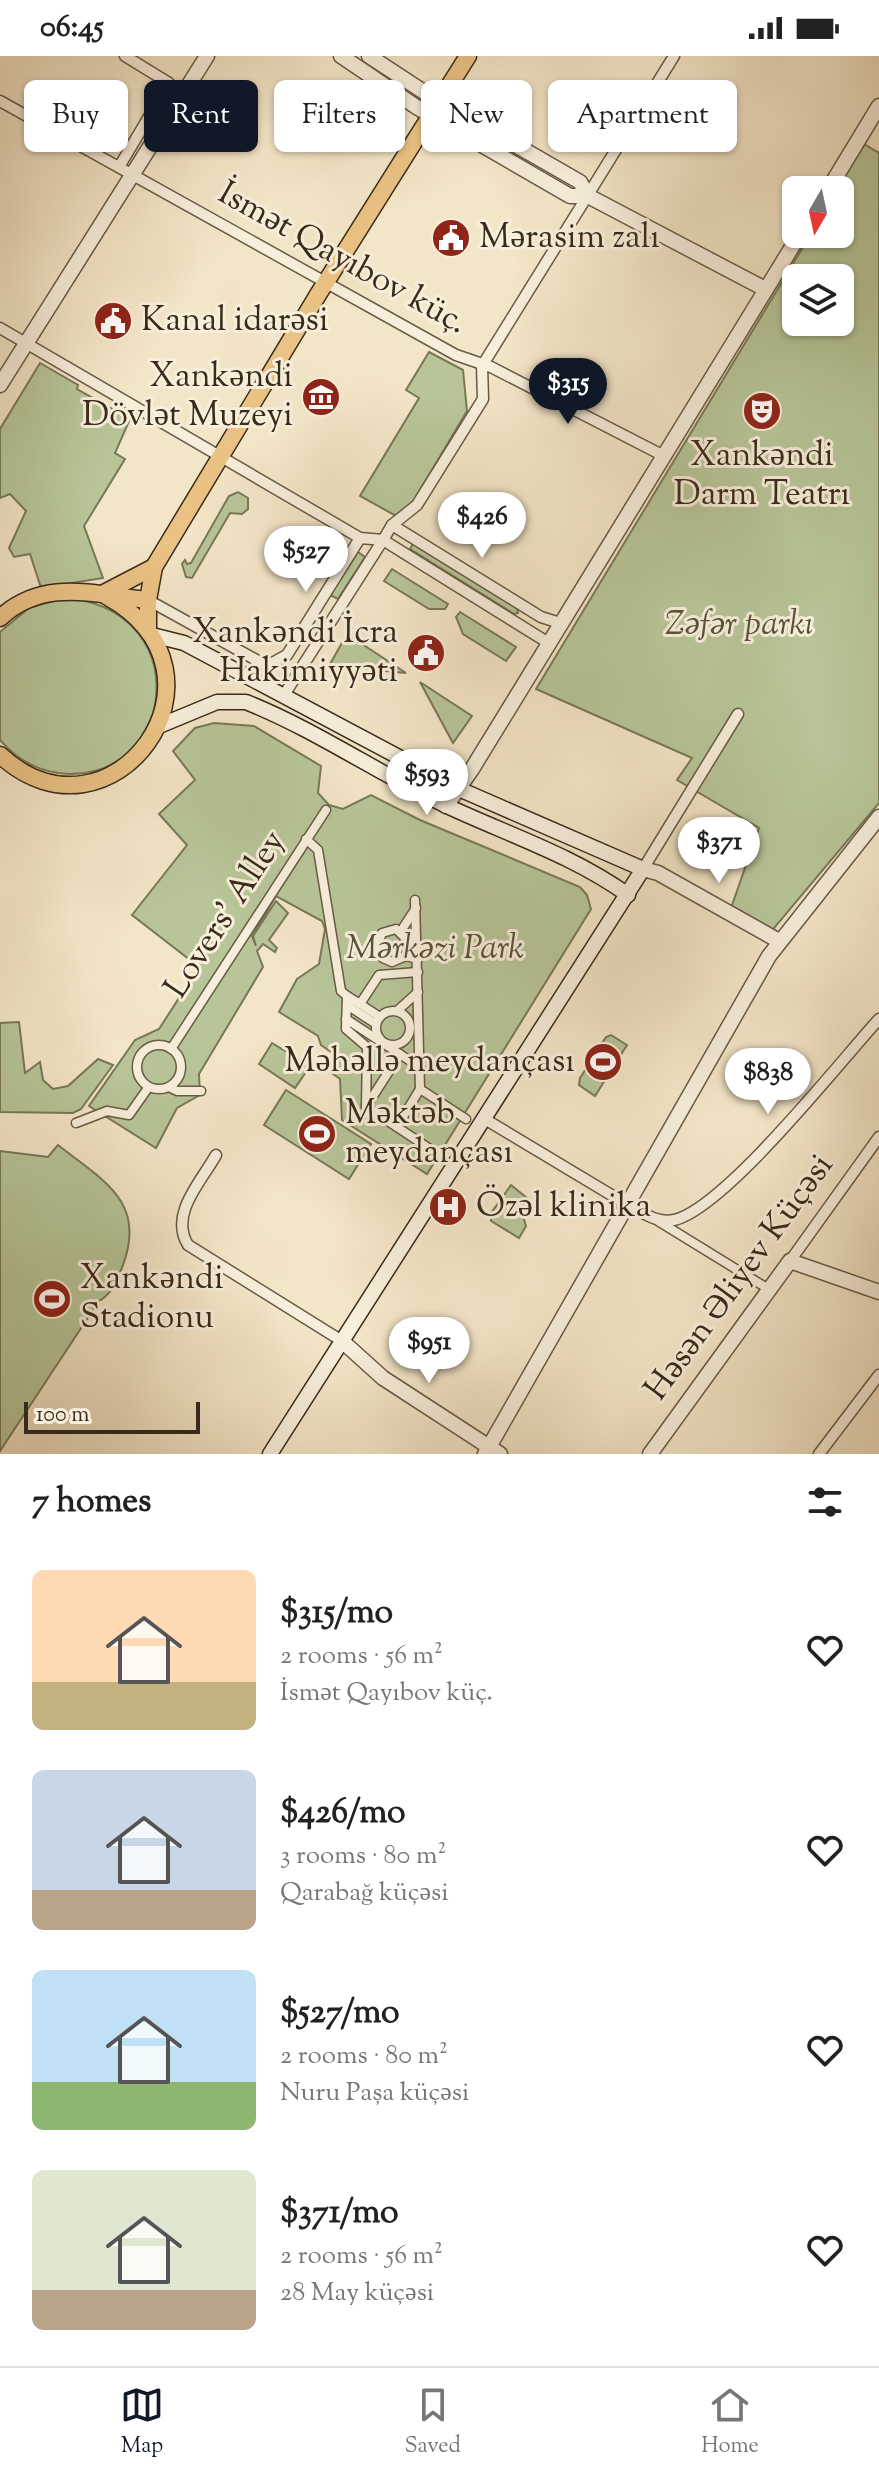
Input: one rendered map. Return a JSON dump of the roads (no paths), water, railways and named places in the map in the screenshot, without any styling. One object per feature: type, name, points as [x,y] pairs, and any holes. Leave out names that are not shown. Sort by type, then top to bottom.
[{"type":"main road","points":[[453,80],[468,56]]},
{"type":"main road","points":[[0,755],[14,768],[39,780],[60,785],[93,782],[132,762],[159,726],[166,700],[166,679],[150,632],[148,600],[154,567],[325,282],[421,131]]},
{"type":"main road","points":[[103,596],[154,567]]},
{"type":"main road","points":[[0,618],[24,601],[45,593],[79,590],[103,596],[148,600]]},
{"type":"main road","points":[[103,596],[128,609],[150,632]]},
{"type":"street","points":[[119,167],[169,83],[125,56]]},
{"type":"street","points":[[0,385],[207,56]]},
{"type":"street","points":[[341,56],[421,101]]},
{"type":"street","points":[[369,56],[421,98]]},
{"type":"street","points":[[284,695],[392,525],[417,505],[483,399],[482,366],[674,56]]},
{"type":"street","name":"İsmət Qayıbov küç.","points":[[0,101],[456,355],[491,367],[662,455]]},
{"type":"street","points":[[836,176],[879,106]]},
{"type":"street","points":[[520,152],[580,182],[588,196],[765,289]]},
{"type":"street","points":[[446,806],[791,248]]},
{"type":"street","points":[[0,328],[360,538],[383,540],[547,642]]},
{"type":"street","points":[[392,525],[541,617],[560,623]]},
{"type":"street","points":[[148,600],[267,666],[287,656],[360,538]]},
{"type":"street","points":[[150,632],[184,643],[459,789],[628,866],[658,873],[779,941]]},
{"type":"street","points":[[159,726],[217,702],[246,702],[446,806],[534,842],[605,877],[628,895]]},
{"type":"street","points":[[270,1454],[628,895],[738,714]]},
{"type":"street","name":"Lovers' Alley","points":[[171,1049],[326,810]]},
{"type":"street","points":[[216,1155],[184,1208],[181,1234],[188,1245],[342,1341],[383,1378],[491,1452],[625,1204],[769,956],[879,817]]},
{"type":"street","points":[[306,839],[318,850],[341,991],[347,1000],[378,1021]]},
{"type":"street","points":[[397,1127],[420,1089],[416,904],[401,931]]},
{"type":"street","points":[[406,956],[409,942],[401,931],[391,929],[382,933],[377,946],[380,955],[387,961],[397,961],[406,956],[418,959]]},
{"type":"street","points":[[360,1004],[379,975],[418,972]]},
{"type":"street","points":[[378,1021],[397,1011],[418,991]]},
{"type":"street","points":[[347,1000],[360,1004],[378,1021],[383,1043]]},
{"type":"street","points":[[347,1000],[346,1029],[367,1047],[366,1107]]},
{"type":"street","points":[[383,1043],[400,1044],[408,1037],[409,1021],[397,1011]]},
{"type":"street","points":[[346,1019],[421,1068]]},
{"type":"street","points":[[657,1221],[675,1220],[712,1201],[879,1019]]},
{"type":"street","points":[[148,1088],[138,1076],[140,1056],[151,1047],[171,1049],[181,1068],[169,1087]]},
{"type":"street","points":[[366,1107],[400,1054]]},
{"type":"street","points":[[148,1088],[201,1091]]},
{"type":"street","points":[[76,1123],[107,1111],[129,1115],[148,1088]]},
{"type":"street","points":[[420,1089],[466,1119]]},
{"type":"street","points":[[366,1107],[442,1157]]},
{"type":"street","points":[[483,1118],[770,1290]]},
{"type":"street","name":"Həsən Əliyev Küçəsi","points":[[650,1454],[879,1137]]},
{"type":"street","points":[[790,1261],[879,1292]]},
{"type":"street","points":[[819,1454],[879,1375]]},
{"type":"place","name":"Mərasim zalı","points":[[451,238]]},
{"type":"place","name":"Kanal idarəsi","points":[[113,321]]},
{"type":"place","name":"Xankəndi Dövlət Muzeyi","points":[[321,397]]},
{"type":"place","name":"Xankəndi Darm Teatrı","points":[[762,411]]},
{"type":"place","name":"Xankəndi İcra Hakimiyyəti","points":[[426,653]]},
{"type":"place","name":"Məhəllə meydançası","points":[[603,1062]]},
{"type":"place","name":"Məktəb meydançası","points":[[317,1134]]},
{"type":"place","name":"Özəl klinika","points":[[448,1207]]},
{"type":"place","name":"Xankəndi Stadionu","points":[[52,1299]]},
{"type":"park label","name":"Zəfər parkı","points":[[739,625]]},
{"type":"park label","name":"Mərkəzi Park","points":[[435,949]]}]
